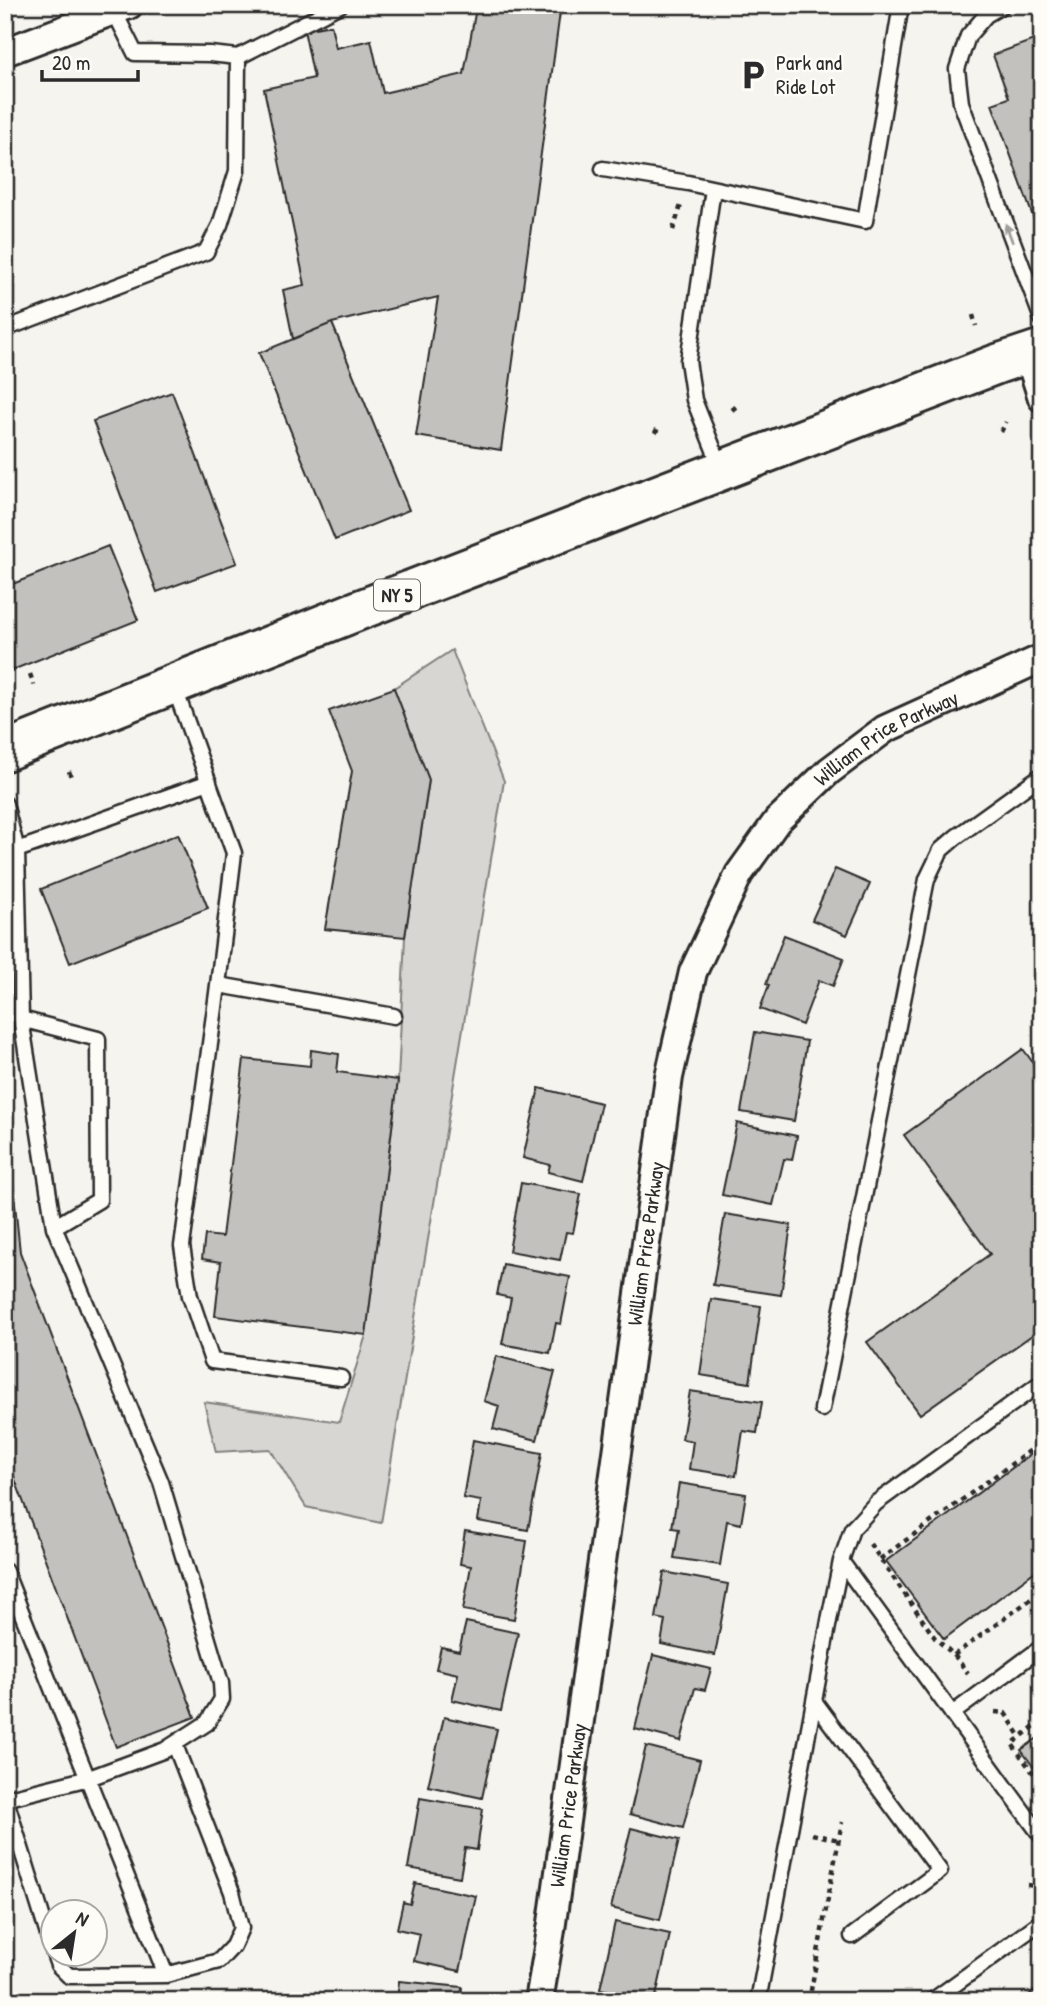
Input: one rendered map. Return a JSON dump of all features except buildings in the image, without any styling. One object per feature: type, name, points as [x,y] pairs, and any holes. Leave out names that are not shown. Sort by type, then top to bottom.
[{"type":"main road","name":"NY 5","points":[[5,751],[997,364],[1037,341]]},
{"type":"street","points":[[5,52],[121,8]]},
{"type":"street","points":[[1037,341],[1042,398]]},
{"type":"street","name":"William Price Parkway","points":[[539,2001],[669,1077],[694,972],[739,874],[777,821],[828,771],[886,729],[1042,658]]},
{"type":"lane","points":[[121,8],[135,53],[238,57],[340,5]]},
{"type":"lane","points":[[603,169],[865,221],[901,5]]},
{"type":"lane","points":[[1003,5],[986,15],[968,36],[957,69],[961,103],[1037,341]]},
{"type":"lane","points":[[5,329],[206,252],[220,225],[237,172],[238,57]]},
{"type":"lane","points":[[713,189],[688,361],[694,400],[722,470]]},
{"type":"lane","points":[[173,684],[234,853],[219,985],[182,1246],[190,1296],[212,1361],[341,1378]]},
{"type":"lane","points":[[822,1409],[927,879],[941,850],[1042,775]]},
{"type":"lane","points":[[17,850],[209,782]]},
{"type":"lane","points":[[5,804],[17,850],[21,1019],[54,1227],[161,1482],[221,1683],[222,1699],[207,1723],[165,1750],[89,1778],[5,1799],[38,1904]]},
{"type":"lane","points":[[219,985],[394,1016]]},
{"type":"lane","points":[[21,1019],[98,1040],[99,1200],[54,1227]]},
{"type":"lane","points":[[758,2001],[841,1561],[852,1529],[876,1503],[1042,1381]]},
{"type":"lane","points":[[841,1561],[1042,1838]]},
{"type":"lane","points":[[5,1571],[166,1975]]},
{"type":"lane","points":[[952,1714],[1042,1647]]},
{"type":"lane","points":[[814,1701],[940,1871],[852,1936]]},
{"type":"lane","points":[[61,1968],[69,1976],[166,1975],[219,1961],[233,1946],[241,1928],[232,1892],[175,1745]]},
{"type":"lane","points":[[932,2001],[1042,1921]]},
{"type":"path","points":[[973,315],[976,326]]},
{"type":"path","points":[[732,410],[738,405]]},
{"type":"path","points":[[1000,432],[1006,422]]},
{"type":"path","points":[[653,430],[662,434]]},
{"type":"path","points":[[30,674],[34,685]]},
{"type":"path","points":[[69,771],[72,780]]},
{"type":"path","points":[[880,1559],[1042,1442]]},
{"type":"path","points":[[870,1544],[935,1637],[969,1674]]},
{"type":"path","points":[[954,1655],[1042,1591]]},
{"type":"path","points":[[994,1712],[1005,1713],[1021,1737]]},
{"type":"path","points":[[1042,1720],[1012,1744],[1042,1785]]},
{"type":"path","points":[[809,2001],[842,1822]]},
{"type":"path","points":[[808,1833],[839,1840]]},
{"type":"path","points":[[1027,1885],[1036,1886]]},
{"type":"shaded area","points":[[452,650],[504,781],[381,1523],[306,1507],[270,1449],[216,1452],[204,1402],[339,1422],[366,1335],[398,1080],[405,937],[429,780],[394,688]]},
{"type":"place","name":"Park and Ride Lot","points":[[753,75]]}]
